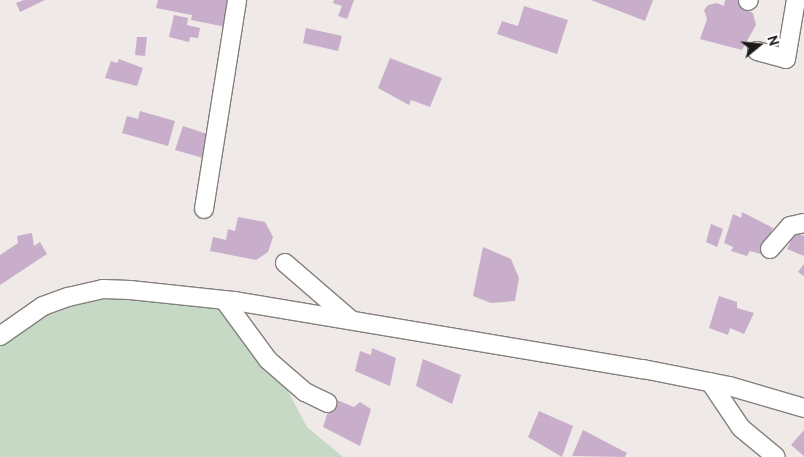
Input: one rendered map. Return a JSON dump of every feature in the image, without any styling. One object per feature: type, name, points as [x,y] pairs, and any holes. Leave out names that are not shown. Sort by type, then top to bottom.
[{"type":"street","points":[[204,209],[237,0]]},
{"type":"street","points":[[757,51],[786,59],[796,0]]},
{"type":"street","points":[[770,249],[790,226],[804,223]]},
{"type":"street","points":[[285,263],[351,320]]},
{"type":"street","points":[[0,336],[43,306],[102,289],[224,300],[351,320],[710,382],[804,408]]},
{"type":"street","points":[[224,300],[268,360],[305,392],[328,403]]},
{"type":"street","points":[[710,382],[741,428],[776,457]]},
{"type":"green space","points":[[68,292],[223,295],[274,365],[307,427],[343,457],[0,457],[0,332]]},
{"type":"building","points":[[24,0],[45,0],[20,12],[16,3]]},
{"type":"building","points":[[158,0],[231,0],[226,27],[191,20],[192,15],[156,8]]},
{"type":"building","points":[[334,0],[354,0],[347,19],[338,16],[342,6],[333,3]]},
{"type":"building","points":[[591,0],[653,0],[645,21]]},
{"type":"building","points":[[725,0],[741,0],[747,6],[746,10],[753,13],[756,25],[742,50],[700,39],[707,19],[704,10],[708,5],[717,3],[724,6]]},
{"type":"building","points":[[524,6],[568,20],[557,54],[497,34],[502,21],[518,26]]},
{"type":"building","points":[[174,15],[188,18],[187,25],[200,28],[198,38],[190,37],[189,42],[169,37]]},
{"type":"building","points":[[306,28],[342,36],[338,51],[303,43]]},
{"type":"building","points":[[137,37],[147,37],[145,56],[135,55]]},
{"type":"building","points":[[390,58],[442,78],[430,107],[411,100],[409,105],[378,88]]},
{"type":"building","points":[[119,59],[143,68],[137,86],[105,78],[111,61],[117,63]]},
{"type":"building","points":[[140,111],[175,121],[168,146],[122,133],[127,116],[138,119]]},
{"type":"building","points":[[183,126],[210,135],[203,158],[175,150]]},
{"type":"building","points":[[742,212],[773,228],[761,254],[750,251],[747,256],[731,251],[733,247],[724,243],[733,214],[741,218]]},
{"type":"building","points":[[238,217],[265,222],[273,237],[268,252],[256,260],[210,251],[213,237],[226,240],[228,229],[235,231]]},
{"type":"building","points":[[711,224],[723,229],[717,247],[706,242]]},
{"type":"building","points":[[795,232],[804,236],[804,256],[787,249]]},
{"type":"building","points":[[32,233],[34,246],[40,242],[47,254],[0,285],[0,255],[18,243],[17,236]]},
{"type":"building","points":[[483,247],[511,259],[519,278],[515,301],[491,303],[473,296]]},
{"type":"building","points":[[804,264],[804,276],[798,272]]},
{"type":"building","points":[[719,296],[737,302],[737,308],[754,313],[744,334],[730,328],[728,335],[709,328]]},
{"type":"building","points":[[372,348],[396,358],[390,386],[355,371],[360,351],[371,355]]},
{"type":"building","points":[[423,359],[461,375],[452,404],[416,386]]},
{"type":"building","points":[[332,398],[354,407],[360,402],[371,409],[360,446],[323,427]]},
{"type":"building","points":[[539,411],[573,426],[562,457],[528,437]]},
{"type":"building","points":[[583,430],[627,453],[625,457],[572,456]]},
{"type":"building","points":[[804,430],[804,456],[791,445]]}]
